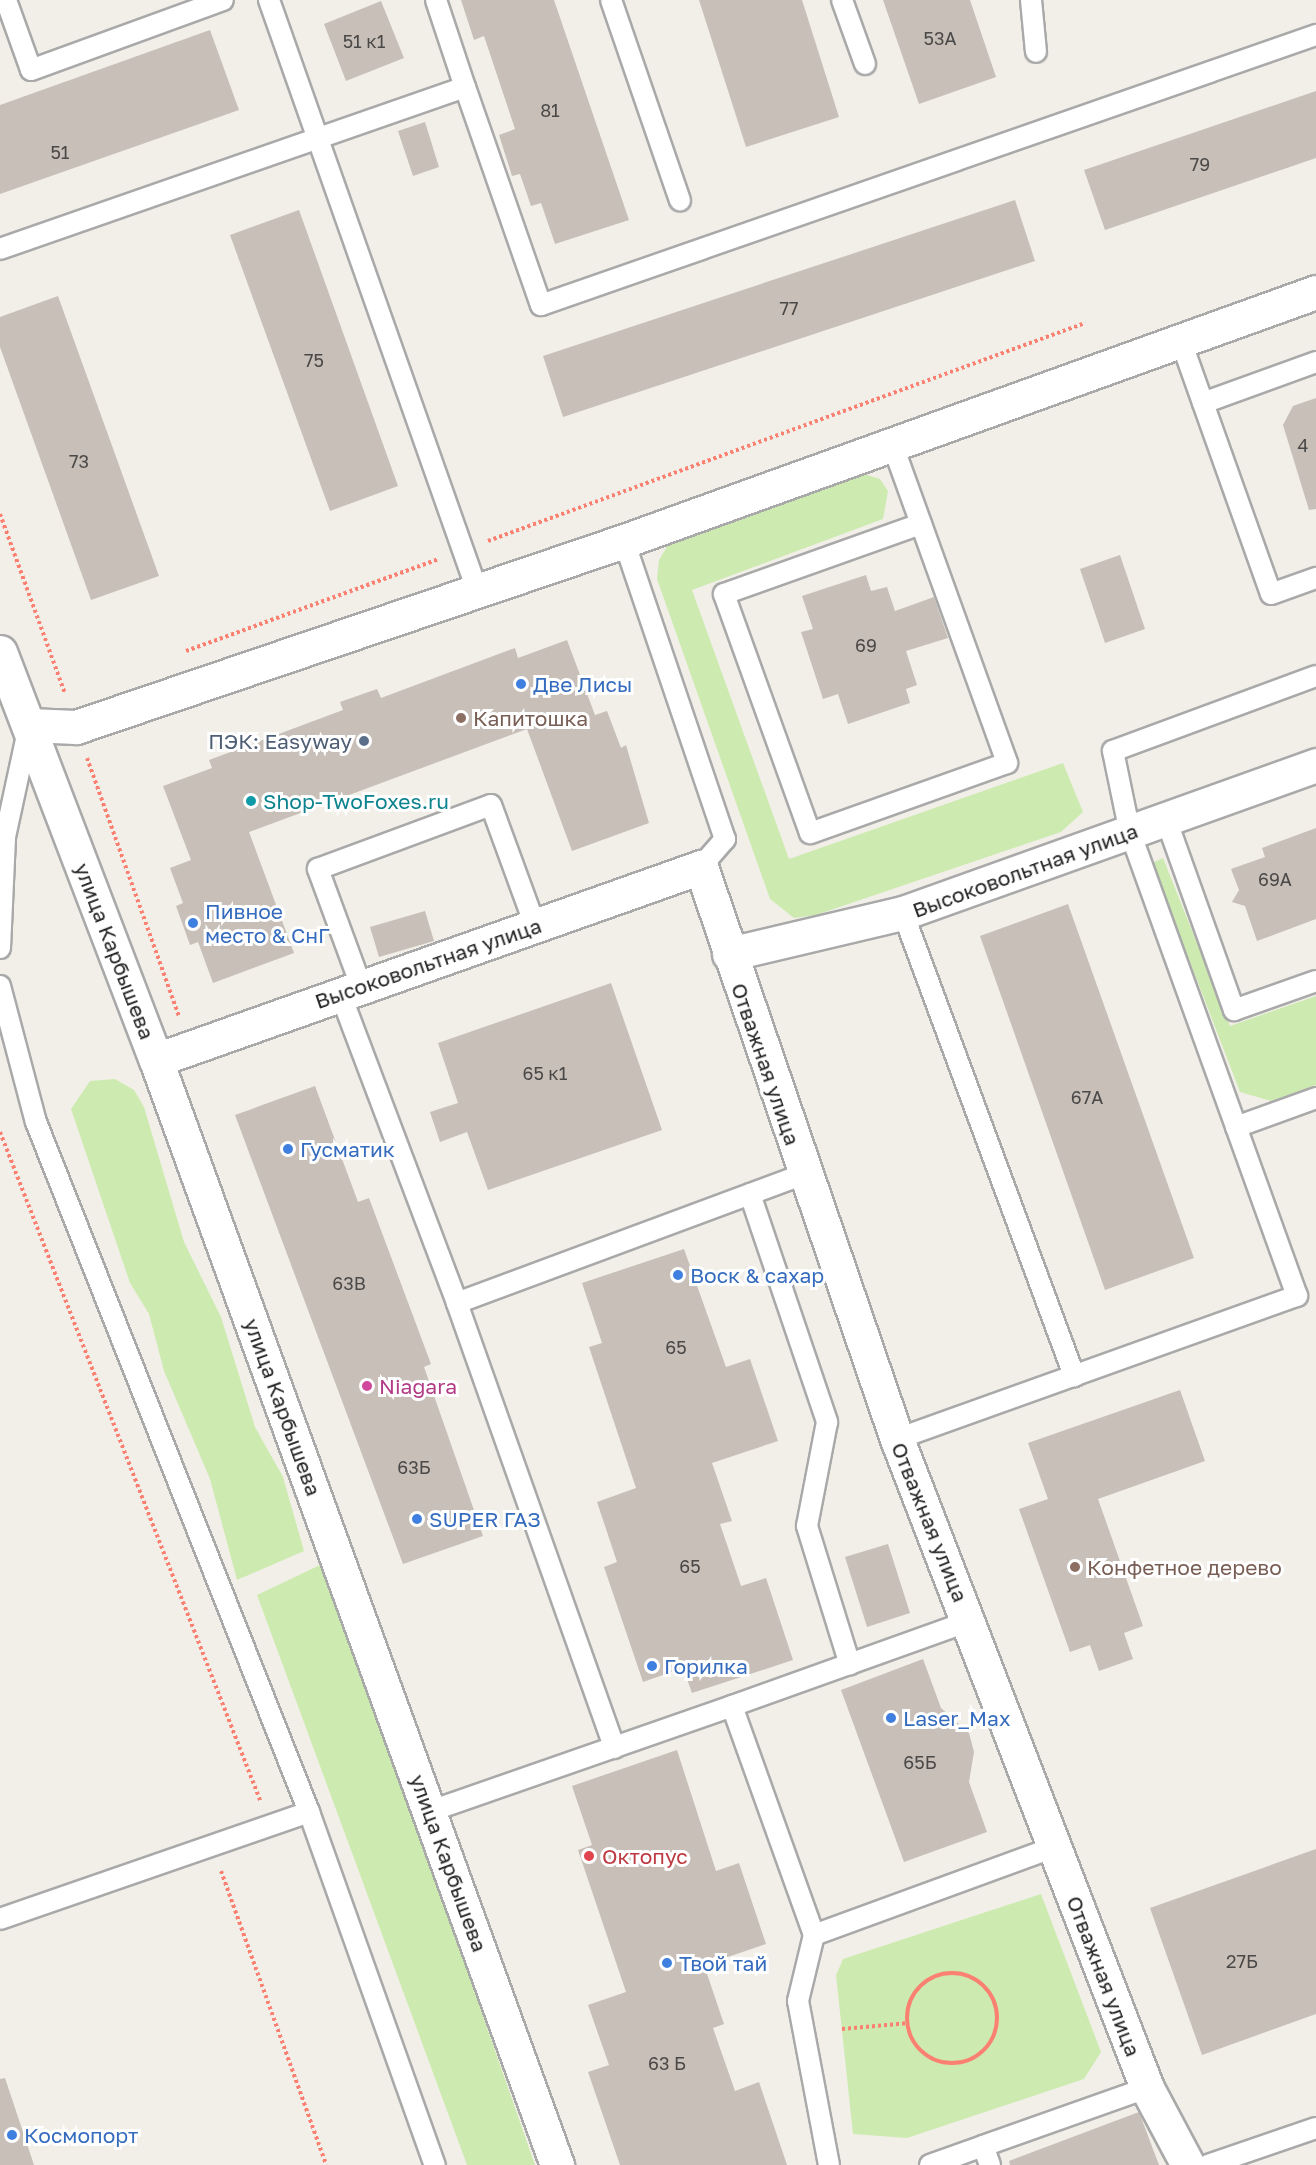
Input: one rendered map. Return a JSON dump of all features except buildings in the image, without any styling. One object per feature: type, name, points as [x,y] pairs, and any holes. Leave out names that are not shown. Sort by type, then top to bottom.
[{"type":"street","points":[[24,714],[76,727],[624,541],[1182,344],[1316,292]]},
{"type":"street","name":"улица Карбышева","points":[[0,652],[156,1060],[431,1811],[557,2165]]},
{"type":"street","name":"Высоковольтная улица","points":[[729,954],[903,913],[1316,765]]},
{"type":"street","name":"Высоковольтная улица","points":[[156,1060],[700,867]]},
{"type":"street","name":"Отважная улица","points":[[700,867],[897,1439],[970,1621],[1147,2088],[1188,2165]]},
{"type":"lane","points":[[6,0],[31,70],[223,0]]},
{"type":"lane","points":[[269,0],[477,590]]},
{"type":"lane","points":[[436,0],[541,305],[1316,35]]},
{"type":"lane","points":[[611,0],[680,200]]},
{"type":"lane","points":[[842,0],[865,64]]},
{"type":"lane","points":[[1030,0],[1036,52]]},
{"type":"lane","points":[[0,249],[465,87]]},
{"type":"lane","points":[[1182,344],[1271,594],[1316,578]]},
{"type":"lane","points":[[1203,403],[1316,362]]},
{"type":"lane","points":[[893,446],[1007,763],[810,833],[724,594],[921,524]]},
{"type":"lane","points":[[624,541],[725,839],[700,867]]},
{"type":"lane","points":[[897,1439],[1297,1296],[1130,833],[1113,752],[1316,676]]},
{"type":"lane","points":[[0,948],[5,837],[24,714]]},
{"type":"lane","points":[[535,925],[491,805],[318,869],[351,989],[457,1304],[615,1748]]},
{"type":"lane","points":[[1166,819],[1234,1010],[1316,981]]},
{"type":"lane","points":[[903,913],[1074,1376]]},
{"type":"lane","points":[[0,986],[36,1122],[309,1812],[435,2165]]},
{"type":"lane","points":[[1236,1127],[1316,1098]]},
{"type":"lane","points":[[457,1304],[804,1174]]},
{"type":"lane","points":[[750,1194],[827,1422],[807,1526],[850,1665]]},
{"type":"lane","points":[[431,1811],[970,1621]]},
{"type":"lane","points":[[732,1706],[814,1935],[798,2001],[829,2165]]},
{"type":"lane","points":[[0,1920],[269,1824],[309,1812]]},
{"type":"lane","points":[[814,1935],[1054,1847]]},
{"type":"lane","points":[[930,2165],[1147,2088]]},
{"type":"lane","points":[[1208,2165],[1316,2128]]},
{"type":"lane","points":[[983,2146],[990,2165]]},
{"type":"path","points":[[175,655],[1085,323]]},
{"type":"path","points":[[0,514],[191,1048]]},
{"type":"path","points":[[24,714],[76,691]]},
{"type":"path","points":[[0,1132],[269,1824]]},
{"type":"path","points":[[212,1845],[326,2165]]},
{"type":"path","points":[[947,1973],[968,1976],[985,1987],[995,2003],[998,2023],[991,2043],[957,2064],[938,2061],[920,2050],[909,2024],[914,1994],[947,1973]]},
{"type":"path","points":[[842,2029],[909,2024]]},
{"type":"green space","points":[[864,474],[880,479],[888,491],[883,519],[692,590],[789,859],[1063,763],[1083,812],[1061,832],[816,915],[794,918],[770,899],[657,579],[659,560],[668,545]]},
{"type":"green space","points":[[1163,858],[1230,1026],[1316,996],[1316,1085],[1271,1101],[1240,1092],[1152,863]]},
{"type":"green space","points":[[115,1079],[134,1090],[144,1107],[184,1242],[221,1317],[255,1427],[283,1477],[304,1551],[237,1580],[210,1479],[164,1371],[149,1314],[130,1283],[71,1109],[90,1081]]},
{"type":"green space","points":[[320,1565],[440,1893],[535,2165],[467,2165],[257,1595]]},
{"type":"green space","points":[[1041,1894],[1101,2052],[1084,2079],[907,2138],[853,2134],[836,1975],[843,1959]]},
{"type":"place","name":"Две Лисы","points":[[521,684]]},
{"type":"place","name":"Капитошка","points":[[461,718]]},
{"type":"place","name":"ПЭК: Easyway","points":[[364,741]]},
{"type":"place","name":"Shop-TwoFoxes.ru","points":[[251,801]]},
{"type":"place","name":"Пивное место & СнГ","points":[[193,923]]},
{"type":"place","name":"Гусматик","points":[[288,1149]]},
{"type":"place","name":"Воск & сахар","points":[[678,1275]]},
{"type":"place","name":"Niagara","points":[[367,1386]]},
{"type":"place","name":"SUPER ГАЗ","points":[[417,1519]]},
{"type":"place","name":"Конфетное дерево","points":[[1075,1567]]},
{"type":"place","name":"Горилка","points":[[652,1666]]},
{"type":"place","name":"Laser_Max","points":[[891,1718]]},
{"type":"place","name":"Октопус","points":[[589,1856]]},
{"type":"place","name":"Твой тай","points":[[667,1963]]},
{"type":"place","name":"Космопорт","points":[[12,2135]]}]
